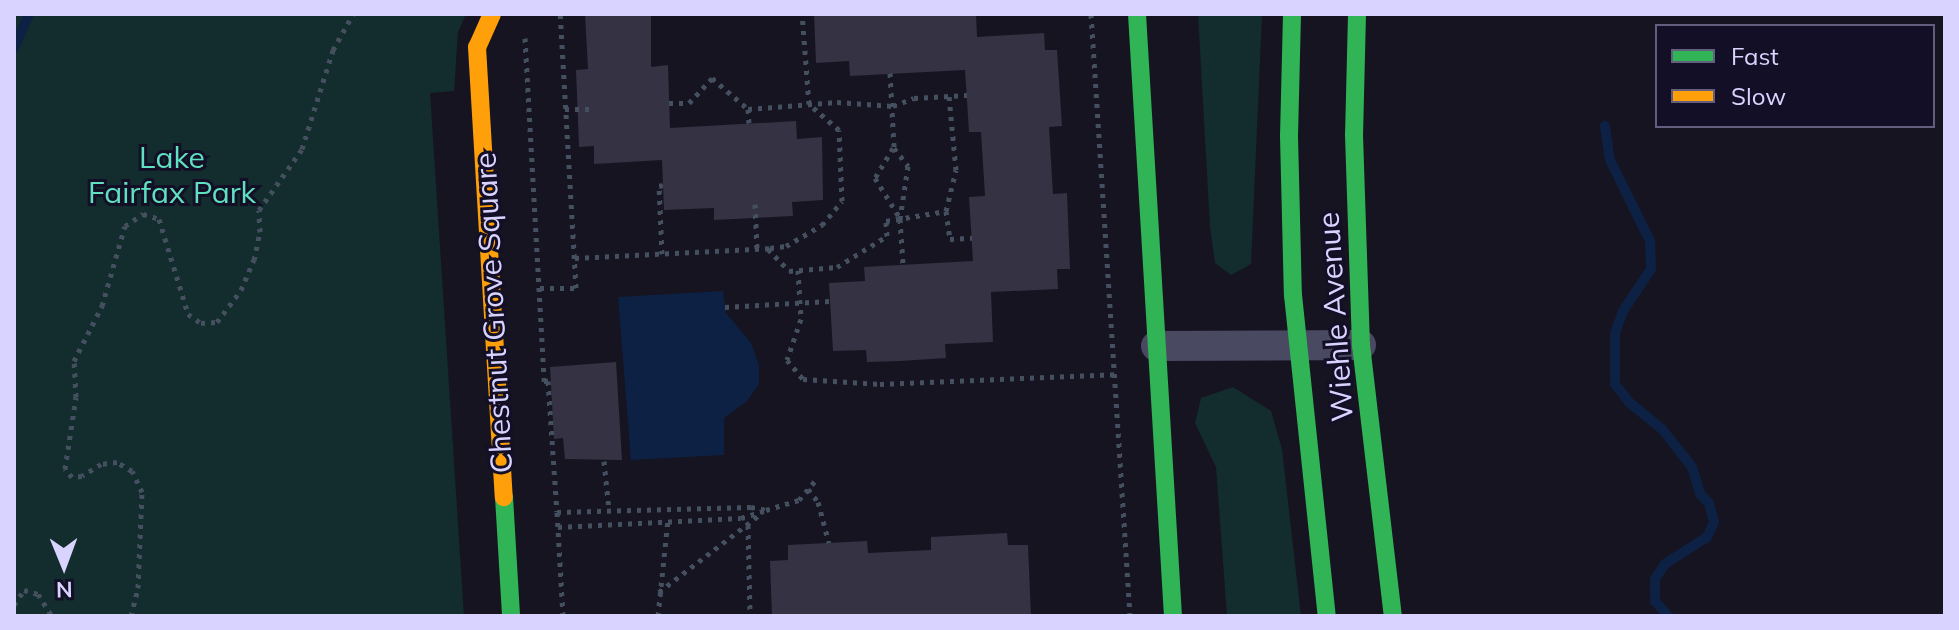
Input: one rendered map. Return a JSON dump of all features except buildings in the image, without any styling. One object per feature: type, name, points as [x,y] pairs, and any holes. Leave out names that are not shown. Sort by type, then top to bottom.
[{"type":"street","name":"Chestnut Grove Square","points":[[492,14],[477,47],[511,616]]},
{"type":"street","points":[[1137,14],[1173,616]]},
{"type":"street","name":"Wiehle Avenue","points":[[1292,14],[1289,136],[1297,345],[1327,616]]},
{"type":"street","name":"Wiehle Avenue","points":[[1357,14],[1354,135],[1361,345],[1393,616]]},
{"type":"street","points":[[1156,346],[1361,345]]},
{"type":"path","points":[[131,616],[138,588],[142,492],[132,471],[117,462],[101,464],[82,476],[72,477],[65,469],[76,397],[74,361],[102,306],[125,226],[143,214],[159,219],[188,314],[201,323],[217,322],[241,290],[254,260],[260,232],[259,210],[302,149],[333,50],[353,14]]},
{"type":"path","points":[[540,288],[576,288],[560,14]]},
{"type":"path","points":[[575,258],[786,246],[822,225],[842,201],[839,130],[809,104],[802,14]]},
{"type":"path","points":[[1091,14],[1130,616]]},
{"type":"path","points":[[525,29],[544,381],[548,381],[563,616]]},
{"type":"path","points":[[890,73],[894,148],[875,178],[900,219]]},
{"type":"path","points":[[669,103],[689,103],[712,78],[748,109],[749,123]]},
{"type":"path","points":[[748,109],[837,102],[893,106],[914,98],[967,95]]},
{"type":"path","points":[[949,96],[956,170],[946,211],[950,239],[972,238]]},
{"type":"path","points":[[565,109],[591,109]]},
{"type":"path","points":[[894,148],[908,166],[900,219],[903,264]]},
{"type":"path","points":[[662,254],[659,186],[663,185]]},
{"type":"path","points":[[755,204],[757,249]]},
{"type":"path","points":[[767,248],[789,271],[837,267],[887,236],[886,221],[946,211]]},
{"type":"path","points":[[798,270],[801,319],[787,360],[803,379],[880,384],[1115,374]]},
{"type":"path","points":[[725,307],[830,301]]},
{"type":"path","points":[[604,461],[609,510]]},
{"type":"path","points":[[558,527],[741,518],[799,500],[815,481]]},
{"type":"path","points":[[808,489],[818,502],[829,543]]},
{"type":"path","points":[[557,512],[751,507],[766,510]]},
{"type":"path","points":[[659,592],[766,510]]},
{"type":"path","points":[[658,616],[668,520]]},
{"type":"path","points":[[748,524],[750,616]]},
{"type":"path","points":[[14,605],[24,590],[38,594],[52,616]]},
{"type":"green space","name":"Lake Fairfax Park","points":[[14,14],[466,14],[458,32],[454,91],[430,93],[464,616],[14,616]]},
{"type":"green space","points":[[1198,14],[1262,14],[1251,264],[1231,275],[1215,263],[1210,227]]},
{"type":"green space","points":[[1233,387],[1271,411],[1282,449],[1301,616],[1227,616],[1216,467],[1195,423],[1201,398]]},
{"type":"water","points":[[723,291],[726,313],[751,343],[759,365],[759,384],[747,401],[724,418],[724,455],[631,460],[618,297]]},
{"type":"waterway","points":[[14,48],[29,14]]},
{"type":"waterway","points":[[1605,126],[1610,160],[1650,241],[1651,269],[1623,311],[1615,333],[1615,384],[1630,403],[1662,429],[1692,467],[1700,494],[1709,503],[1714,522],[1707,537],[1665,564],[1655,579],[1655,601],[1668,616]]},
{"type":"traffic: fast","points":[[1137,14],[1173,616]]},
{"type":"traffic: fast","points":[[1292,14],[1289,136],[1293,295],[1327,616]]},
{"type":"traffic: fast","points":[[1357,14],[1354,135],[1361,345],[1393,616]]},
{"type":"traffic: fast","points":[[504,497],[511,616]]},
{"type":"traffic: slow","points":[[492,14],[477,47],[504,497]]}]
